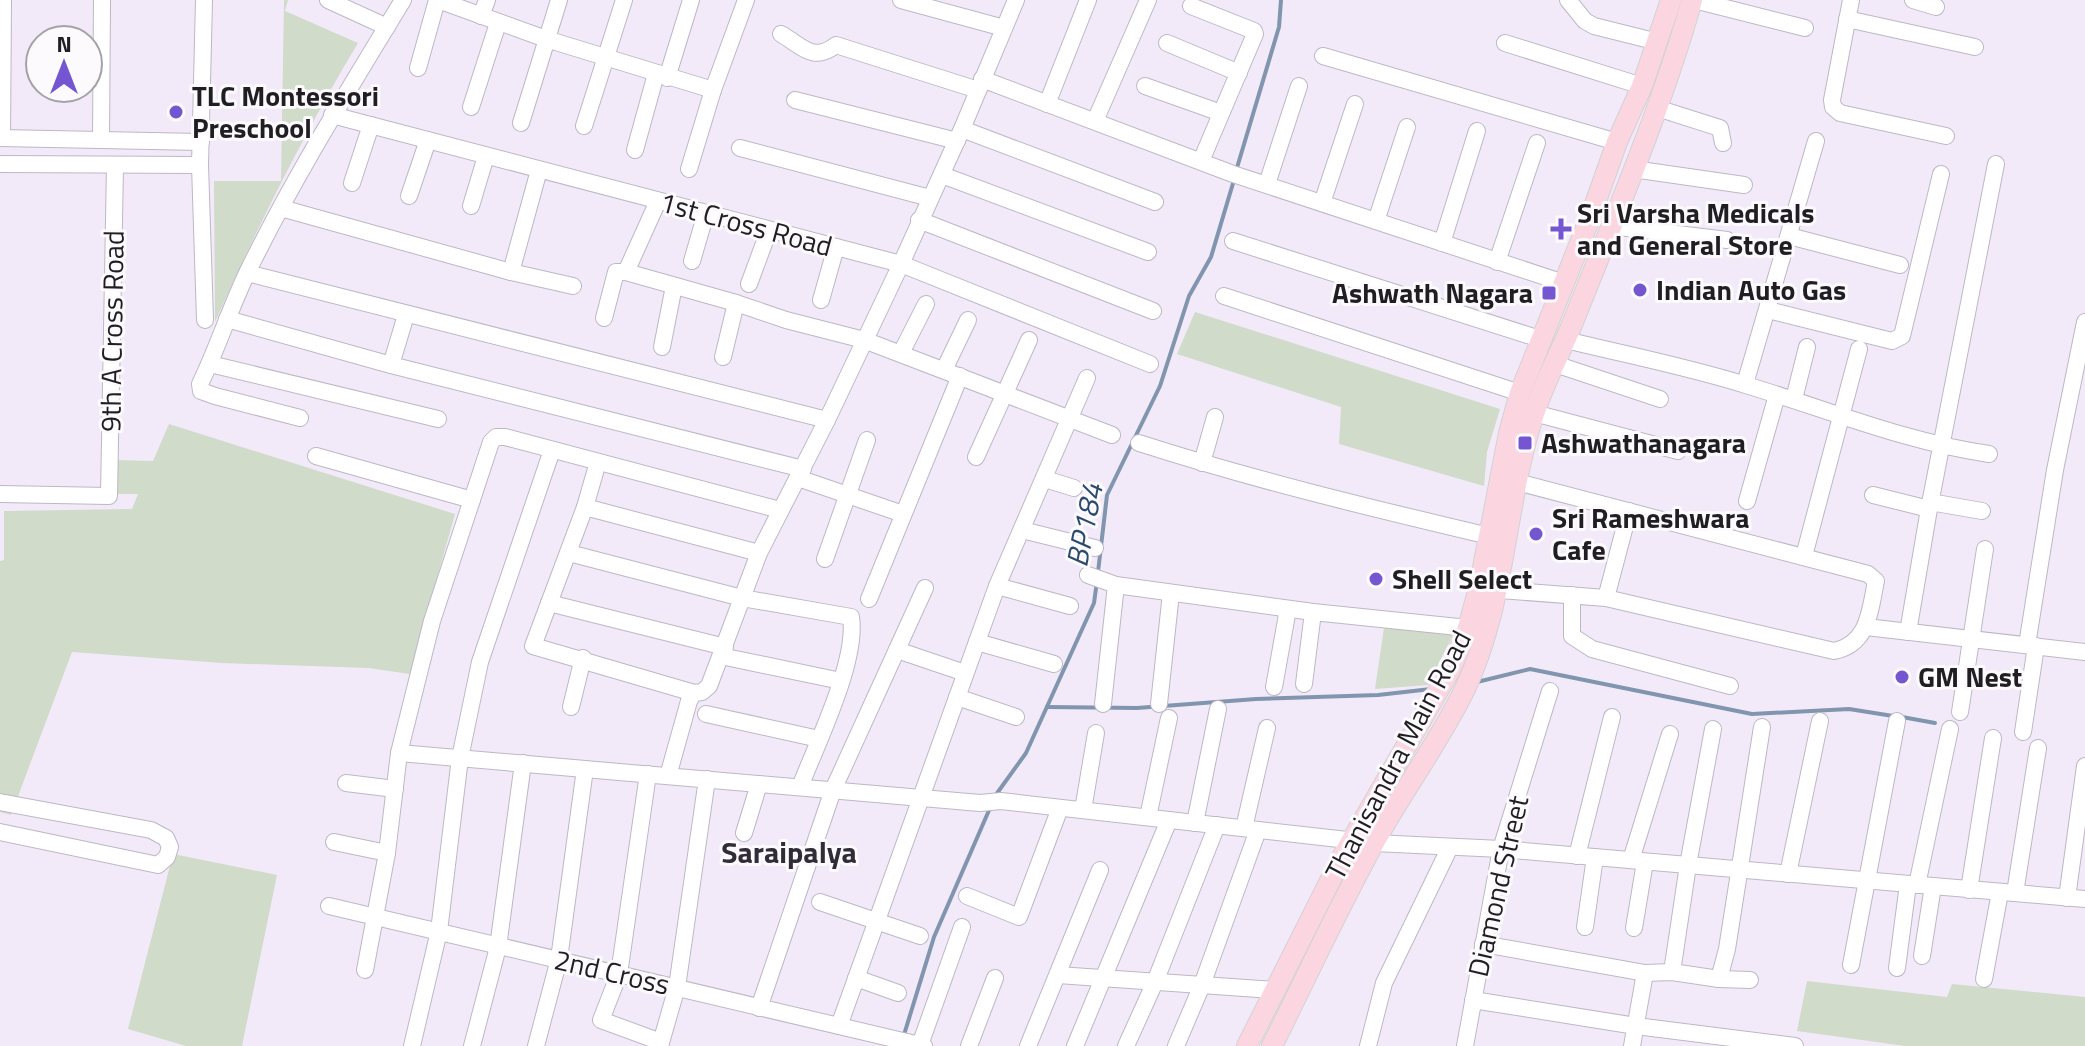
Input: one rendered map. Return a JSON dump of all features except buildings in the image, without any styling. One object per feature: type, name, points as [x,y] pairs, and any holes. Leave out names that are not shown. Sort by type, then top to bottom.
[{"type":"main road","name":"Thanisandra Main Road","points":[[1272,1046],[1374,843],[1464,691],[1482,645],[1488,590],[1489,536],[1520,393],[1617,142],[1642,86],[1671,0]]},
{"type":"main road","name":"Thanisandra Main Road","points":[[1247,1046],[1353,840],[1450,670],[1488,590],[1534,413],[1657,108],[1677,56],[1693,0]]},
{"type":"street","points":[[101,140],[102,0]]},
{"type":"street","points":[[204,0],[200,165],[205,320]]},
{"type":"street","points":[[328,0],[387,27]]},
{"type":"street","points":[[292,385],[293,417],[201,391],[200,384],[247,273],[281,208],[332,115],[403,0]]},
{"type":"street","points":[[418,68],[439,0],[484,8],[498,23],[713,90]]},
{"type":"street","points":[[521,123],[559,0]]},
{"type":"street","points":[[584,126],[624,0]]},
{"type":"street","points":[[635,150],[691,0]]},
{"type":"street","points":[[689,169],[713,90],[746,0]]},
{"type":"street","points":[[901,0],[1004,28]]},
{"type":"street","points":[[598,462],[569,553],[533,646],[583,658],[694,693],[702,692],[709,686],[723,652],[759,553],[901,264],[960,135],[1016,0]]},
{"type":"street","points":[[1047,104],[1088,0]]},
{"type":"street","points":[[1095,121],[1148,0]]},
{"type":"street","points":[[1568,0],[1585,21],[1594,26],[1658,42]]},
{"type":"street","points":[[1693,0],[1805,28]]},
{"type":"street","points":[[1851,0],[1833,107],[1840,113],[1946,136]]},
{"type":"street","points":[[1913,0],[1936,7]]},
{"type":"street","points":[[2,1],[1,138],[201,142]]},
{"type":"street","points":[[1191,6],[1255,33],[1201,161]]},
{"type":"street","points":[[1847,19],[1975,47]]},
{"type":"street","points":[[471,107],[498,23]]},
{"type":"street","points":[[781,34],[810,53],[821,54],[836,45],[1047,104],[1240,176],[1564,283]]},
{"type":"street","points":[[1167,43],[1239,73]]},
{"type":"street","points":[[1505,43],[1642,86]]},
{"type":"street","points":[[1323,56],[1617,142]]},
{"type":"street","points":[[1145,86],[1221,113]]},
{"type":"street","points":[[1267,184],[1299,86]]},
{"type":"street","points":[[795,100],[960,135],[1155,202]]},
{"type":"street","points":[[1322,203],[1355,104]]},
{"type":"street","points":[[1657,108],[1720,128],[1723,143]]},
{"type":"street","name":"1st Cross Road","points":[[332,115],[901,264],[1150,364]]},
{"type":"street","points":[[352,183],[371,125]]},
{"type":"street","points":[[1376,221],[1407,127]]},
{"type":"street","points":[[1442,243],[1477,131]]},
{"type":"street","points":[[409,196],[428,140]]},
{"type":"street","points":[[1745,384],[1816,141]]},
{"type":"street","points":[[1497,262],[1537,143]]},
{"type":"street","points":[[740,148],[930,198]]},
{"type":"street","points":[[471,206],[486,156]]},
{"type":"street","points":[[0,164],[200,165]]},
{"type":"street","points":[[1908,632],[1996,164]]},
{"type":"street","name":"9th A Cross Road","points":[[0,494],[109,496],[115,166]]},
{"type":"street","points":[[1633,169],[1744,185]]},
{"type":"street","points":[[511,272],[539,170]]},
{"type":"street","points":[[1768,310],[1898,340],[1902,336],[1941,174]]},
{"type":"street","points":[[942,175],[1148,252]]},
{"type":"street","points":[[626,272],[658,201]]},
{"type":"street","points":[[281,208],[511,272],[573,286]]},
{"type":"street","points":[[692,261],[706,213]]},
{"type":"street","points":[[919,220],[1153,311]]},
{"type":"street","points":[[1611,226],[1727,240]]},
{"type":"street","points":[[749,284],[769,230]]},
{"type":"street","points":[[1789,236],[1900,265]]},
{"type":"street","points":[[1233,241],[1540,339]]},
{"type":"street","points":[[821,300],[836,247]]},
{"type":"street","points":[[604,318],[616,272],[626,272],[864,340],[1112,435]]},
{"type":"street","points":[[247,273],[827,420]]},
{"type":"street","points":[[662,347],[674,286]]},
{"type":"street","points":[[1224,296],[1520,393]]},
{"type":"street","points":[[723,357],[736,303]]},
{"type":"street","points":[[901,353],[926,304]]},
{"type":"street","points":[[391,365],[406,315]]},
{"type":"street","points":[[227,319],[800,473],[903,514]]},
{"type":"street","points":[[869,599],[903,514],[968,320]]},
{"type":"street","points":[[2023,732],[2031,646],[2055,470],[2085,322]]},
{"type":"street","points":[[976,457],[1029,340]]},
{"type":"street","points":[[1566,340],[1745,384],[1941,447],[1989,454]]},
{"type":"street","points":[[1747,501],[1807,347]]},
{"type":"street","points":[[1804,556],[1859,349]]},
{"type":"street","points":[[210,364],[438,419]]},
{"type":"street","points":[[1555,364],[1660,399]]},
{"type":"street","points":[[839,1026],[997,586],[1087,378]]},
{"type":"street","points":[[1534,413],[1678,451]]},
{"type":"street","points":[[1202,463],[1215,417]]},
{"type":"street","points":[[365,970],[377,917],[399,753],[432,621],[491,442],[496,437],[552,450],[780,510]]},
{"type":"street","points":[[825,559],[867,440]]},
{"type":"street","points":[[1139,443],[1202,463],[1489,536]]},
{"type":"street","points":[[412,1046],[439,931],[460,758],[480,662],[552,450]]},
{"type":"street","points":[[316,456],[472,500]]},
{"type":"street","points":[[1045,479],[1074,488]]},
{"type":"street","points":[[1488,590],[1606,598],[1834,651],[1857,641],[1866,627],[1876,581],[1874,576],[1517,482]]},
{"type":"street","points":[[1873,495],[1982,511]]},
{"type":"street","points":[[585,507],[759,553]]},
{"type":"street","points":[[1606,598],[1629,511]]},
{"type":"street","points":[[1022,530],[1095,548]]},
{"type":"street","points":[[1960,712],[1985,549]]},
{"type":"street","points":[[569,553],[742,598],[851,617],[853,631],[841,681],[800,787]]},
{"type":"street","points":[[1088,575],[1116,585],[1171,593],[1468,628]]},
{"type":"street","points":[[1103,704],[1116,585]]},
{"type":"street","points":[[997,586],[1070,606]]},
{"type":"street","points":[[759,1008],[833,790],[925,588]]},
{"type":"street","points":[[1148,817],[1164,711],[1171,593]]},
{"type":"street","points":[[1572,595],[1572,636],[1592,649],[1730,686]]},
{"type":"street","points":[[549,603],[723,652],[841,681]]},
{"type":"street","points":[[1274,687],[1288,609]]},
{"type":"street","points":[[1304,684],[1313,612]]},
{"type":"street","points":[[1866,627],[2085,652]]},
{"type":"street","points":[[977,642],[1054,664]]},
{"type":"street","points":[[897,650],[965,673]]},
{"type":"street","points":[[571,707],[583,658]]},
{"type":"street","name":"Diamond Street","points":[[1550,691],[1501,849],[1473,1000],[1636,1026],[1795,1046]]},
{"type":"street","points":[[668,776],[694,693]]},
{"type":"street","points":[[957,697],[1016,717]]},
{"type":"street","points":[[1195,823],[1218,709]]},
{"type":"street","points":[[706,714],[819,739]]},
{"type":"street","points":[[1577,856],[1612,717]]},
{"type":"street","points":[[1788,874],[1820,721]]},
{"type":"street","points":[[1851,965],[1897,721]]},
{"type":"street","points":[[1719,979],[1727,949],[1762,727]]},
{"type":"street","points":[[1176,1046],[1202,985],[1251,829],[1267,728]]},
{"type":"street","points":[[1672,972],[1713,729]]},
{"type":"street","points":[[1897,968],[1919,885],[1950,729]]},
{"type":"street","points":[[1083,810],[1096,733]]},
{"type":"street","points":[[1634,928],[1638,861],[1670,734]]},
{"type":"street","points":[[1969,890],[1993,738]]},
{"type":"street","points":[[1984,979],[2007,893],[2038,748]]},
{"type":"street","points":[[399,753],[980,803],[1001,801],[1374,843],[1501,849],[2085,899]]},
{"type":"street","points":[[472,1046],[498,947],[523,763]]},
{"type":"street","points":[[2067,898],[2085,766]]},
{"type":"street","points":[[536,1046],[559,959],[585,769]]},
{"type":"street","points":[[648,774],[619,974],[601,1020],[660,1044],[677,987],[707,779]]},
{"type":"street","points":[[346,783],[395,789]]},
{"type":"street","points":[[744,833],[759,784]]},
{"type":"street","points":[[0,802],[151,830],[166,838],[170,847],[167,857],[158,865],[0,832]]},
{"type":"street","points":[[967,896],[1019,917],[1060,808]]},
{"type":"street","points":[[1075,1046],[1169,820]]},
{"type":"street","points":[[1126,1046],[1155,982],[1217,825]]},
{"type":"street","points":[[334,842],[387,853]]},
{"type":"street","points":[[1368,1046],[1384,983],[1450,847]]},
{"type":"street","points":[[1585,927],[1595,857]]},
{"type":"street","points":[[1028,1046],[1100,870]]},
{"type":"street","points":[[1919,885],[1922,956]]},
{"type":"street","points":[[820,902],[920,936]]},
{"type":"street","name":"2nd Cross","points":[[329,906],[912,1044]]},
{"type":"street","points":[[912,1044],[962,927]]},
{"type":"street","points":[[1483,944],[1645,973],[1672,972],[1750,980]]},
{"type":"street","points":[[1632,1046],[1645,973]]},
{"type":"street","points":[[1058,975],[1274,990]]},
{"type":"street","points":[[856,978],[898,993]]},
{"type":"street","points":[[969,1046],[995,978]]},
{"type":"street","points":[[1465,1046],[1473,1000]]},
{"type":"green space","points":[[284,0],[288,0],[285,11],[358,43],[282,180],[215,322],[214,181],[281,181]]},
{"type":"green space","points":[[1195,312],[1500,409],[1487,452],[1484,486],[1339,444],[1341,407],[1177,354]]},
{"type":"green space","points":[[169,424],[455,514],[410,674],[368,668],[222,663],[72,652],[11,815],[0,812],[0,561],[4,560],[4,511],[132,509],[138,494],[115,494],[115,460],[153,461]]},
{"type":"green space","points":[[1384,628],[1454,633],[1428,685],[1375,689]]},
{"type":"green space","points":[[173,854],[277,875],[242,1046],[186,1046],[128,1029]]},
{"type":"green space","points":[[1807,981],[1947,997],[1952,984],[2085,997],[2085,1046],[1905,1046],[1797,1031]]},
{"type":"waterway","name":"BP184","points":[[1236,171],[1279,27],[1281,0]]},
{"type":"waterway","name":"BP184","points":[[1098,572],[1107,495],[1160,386],[1189,296],[1211,257],[1234,180]]},
{"type":"waterway","name":"BP184","points":[[995,796],[1026,753],[1094,603],[1097,581]]},
{"type":"waterway","points":[[1477,682],[1530,669],[1752,714],[1849,709],[1893,716]]},
{"type":"waterway","points":[[1047,707],[1137,708],[1256,699],[1378,695],[1431,689]]},
{"type":"waterway","points":[[1902,717],[1935,723]]},
{"type":"waterway","name":"BP184","points":[[903,1038],[934,937],[990,808]]},
{"type":"place","name":"TLC Montessori Preschool","points":[[176,112]]},
{"type":"place","name":"Sri Varsha Medicals and General Store","points":[[1561,229]]},
{"type":"place","name":"Indian Auto Gas","points":[[1640,290]]},
{"type":"place","name":"Ashwath Nagara","points":[[1549,293]]},
{"type":"place","name":"Ashwathanagara","points":[[1525,443]]},
{"type":"place","name":"Sri Rameshwara Cafe","points":[[1536,534]]},
{"type":"place","name":"Shell Select","points":[[1376,579]]},
{"type":"place","name":"GM Nest","points":[[1902,677]]},
{"type":"district","name":"Saraipalya","points":[[789,853]]}]
